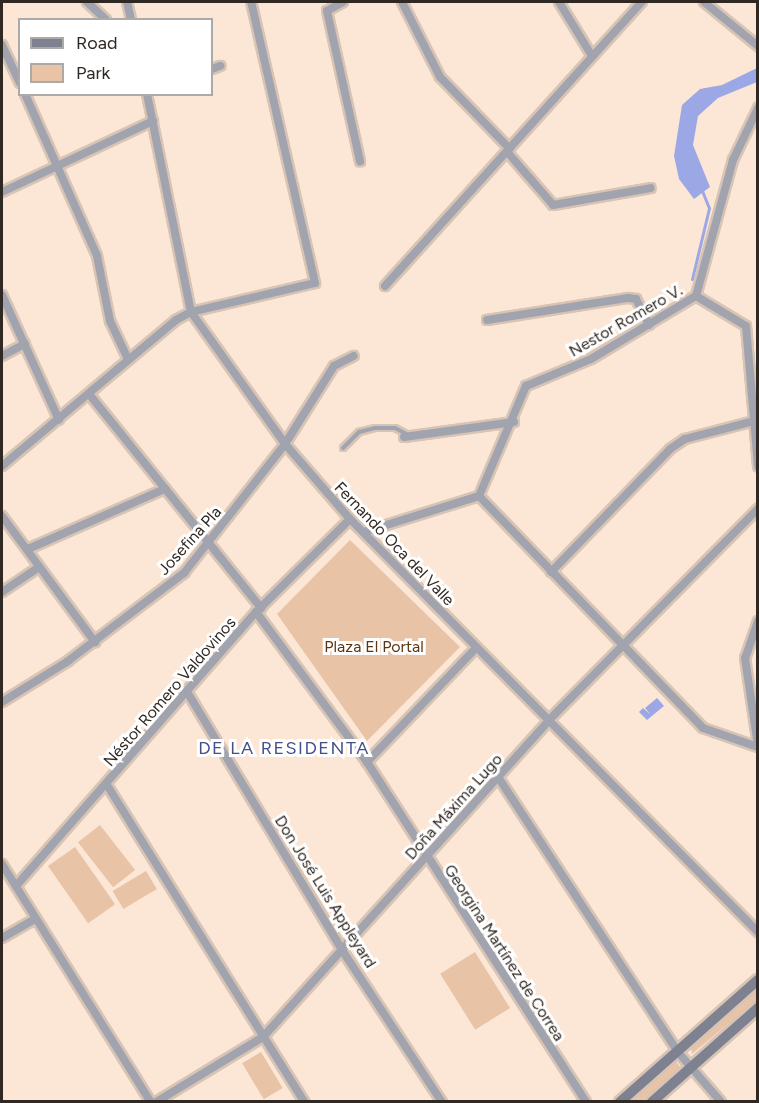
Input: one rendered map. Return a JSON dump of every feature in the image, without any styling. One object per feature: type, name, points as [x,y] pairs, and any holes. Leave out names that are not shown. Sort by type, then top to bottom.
[{"type":"street","points":[[87,2],[104,18]]},
{"type":"street","points":[[128,2],[131,18]]},
{"type":"street","points":[[2,466],[59,420],[128,359],[191,312],[315,283],[251,2]]},
{"type":"street","points":[[343,2],[327,11],[360,161]]},
{"type":"street","points":[[402,2],[440,77],[509,152],[553,205],[651,188]]},
{"type":"street","points":[[559,2],[592,56]]},
{"type":"street","points":[[385,286],[509,152],[642,2]]},
{"type":"street","points":[[704,2],[758,46]]},
{"type":"street","points":[[2,45],[18,79]]},
{"type":"street","points":[[213,69],[220,66]]},
{"type":"street","points":[[26,96],[58,163],[97,256],[110,321],[128,359]]},
{"type":"street","name":"Fernando Oca del Valle","points":[[147,96],[191,312],[285,444],[350,519],[476,649],[758,932]]},
{"type":"street","points":[[758,108],[730,169],[696,296],[746,326],[758,466]]},
{"type":"street","points":[[2,192],[58,163],[153,121]]},
{"type":"street","points":[[2,295],[59,420]]},
{"type":"street","name":"Nestor Romero V.","points":[[479,496],[514,422],[521,392],[532,380],[591,359],[696,296]]},
{"type":"street","points":[[487,320],[628,298],[636,299],[649,325]]},
{"type":"street","points":[[2,356],[25,344]]},
{"type":"street","name":"Josefina Pla","points":[[2,702],[95,642],[167,588],[209,545],[285,444],[334,366],[354,356]]},
{"type":"street","name":"Georgina Martínez de Correa","points":[[89,394],[259,610],[368,762],[427,859],[586,1101]]},
{"type":"street","points":[[551,572],[670,449],[685,439],[754,421]]},
{"type":"street","points":[[407,436],[514,422]]},
{"type":"street","points":[[28,549],[165,489]]},
{"type":"street","points":[[364,532],[479,496],[622,646],[711,734],[758,746],[745,658],[758,621]]},
{"type":"street","name":"Doña Máxima Lugo","points":[[156,1101],[263,1037],[427,859],[549,720],[758,509]]},
{"type":"street","points":[[2,516],[95,642]]},
{"type":"street","name":"Néstor Romero Valdovinos","points":[[16,886],[189,695],[259,610],[350,519]]},
{"type":"street","points":[[2,592],[39,567]]},
{"type":"street","points":[[368,762],[476,649]]},
{"type":"street","name":"Don José Luis Appleyard","points":[[189,695],[342,950],[442,1101]]},
{"type":"street","points":[[498,777],[680,1053],[721,1101]]},
{"type":"street","points":[[107,785],[304,1101]]},
{"type":"street","points":[[2,864],[151,1101]]},
{"type":"street","points":[[2,938],[36,918]]},
{"type":"street","points":[[620,1101],[680,1053],[758,980]]},
{"type":"street","points":[[652,1101],[758,1008]]},
{"type":"lane","points":[[343,448],[359,432],[375,428],[395,428],[407,436]]},
{"type":"green space","name":"Plaza El Portal","points":[[350,540],[460,647],[367,741],[277,614]]},
{"type":"green space","points":[[100,825],[135,870],[113,887],[78,842]]},
{"type":"green space","points":[[75,847],[115,904],[88,923],[48,866]]},
{"type":"green space","points":[[146,871],[157,889],[123,909],[113,891]]},
{"type":"green space","points":[[475,952],[510,1008],[475,1030],[440,974]]},
{"type":"green space","points":[[752,992],[757,992],[757,1000],[692,1054],[691,1046]]},
{"type":"green space","points":[[261,1052],[283,1088],[264,1099],[242,1063]]},
{"type":"green space","points":[[675,1060],[681,1068],[643,1101],[628,1102]]},
{"type":"water","points":[[757,68],[757,82],[718,98],[698,116],[693,145],[710,187],[694,199],[679,179],[674,156],[682,105],[700,89],[722,85]]},
{"type":"water","points":[[657,698],[664,706],[647,720],[639,712],[643,708],[650,714],[645,708]]},
{"type":"waterway","points":[[692,279],[709,208],[702,191]]},
{"type":"district","name":"DE LA RESIDENTA","points":[[284,748]]}]
